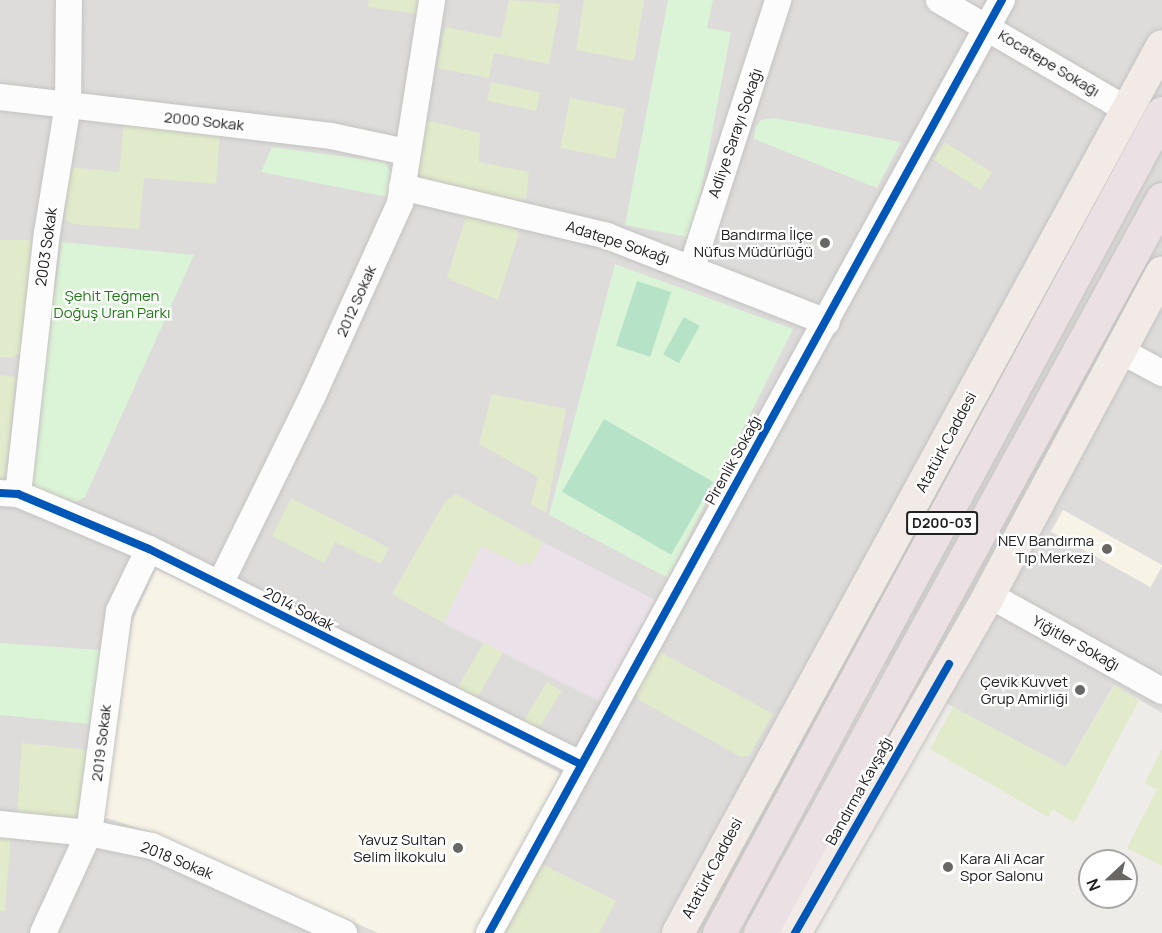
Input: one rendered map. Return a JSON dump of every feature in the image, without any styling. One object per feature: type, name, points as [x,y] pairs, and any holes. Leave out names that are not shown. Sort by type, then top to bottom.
[{"type":"highway","name":"D200-03","points":[[717,933],[1162,113]]},
{"type":"highway","name":"D200-03","points":[[760,933],[1162,199]]},
{"type":"main road","name":"Atatürk Caddesi","points":[[678,933],[1162,46]]},
{"type":"main road","points":[[989,595],[1162,273]]},
{"type":"main road","name":"Bandırma Kavşağı","points":[[795,933],[989,595]]},
{"type":"main road","points":[[717,858],[717,933]]},
{"type":"street","name":"2003 Sokak","points":[[9,494],[68,105],[69,0]]},
{"type":"street","name":"2012 Sokak","points":[[220,584],[313,395],[400,203],[406,152],[432,0]]},
{"type":"street","name":"Adliye Sarayı Sokağı","points":[[692,267],[778,0]]},
{"type":"street","name":"Kocatepe Sokağı","points":[[939,0],[1127,110]]},
{"type":"street","name":"Pirenlik Sokağı","points":[[489,933],[1002,0]]},
{"type":"street","name":"2000 Sokak","points":[[0,97],[332,136],[406,152]]},
{"type":"street","name":"Adatepe Sokağı","points":[[402,188],[537,216],[608,236],[692,267],[827,322]]},
{"type":"street","points":[[1121,351],[1162,373]]},
{"type":"street","name":"2014 Sokak","points":[[9,494],[149,549],[581,764]]},
{"type":"street","name":"2019 Sokak","points":[[43,933],[89,833],[119,611],[149,549]]},
{"type":"street","name":"Yiğitler Sokağı","points":[[989,595],[1162,691]]},
{"type":"street","name":"2018 Sokak","points":[[0,824],[89,833],[152,846],[344,933]]},
{"type":"shaded area","points":[[0,0],[1162,0],[1162,713],[1114,685],[1066,767],[953,707],[857,646],[707,933],[0,933]]},
{"type":"shaded area","name":"NEV Bandırma Tıp Merkezi","points":[[1063,510],[1162,565],[1151,587],[1051,532]]},
{"type":"shaded area","points":[[543,542],[655,600],[601,702],[443,623],[481,546],[521,565],[523,561],[531,565]]},
{"type":"shaded area","points":[[156,569],[300,638],[560,773],[480,933],[378,933],[157,834],[100,816],[132,622]]},
{"type":"green space","points":[[369,0],[425,0],[423,15],[368,7]]},
{"type":"green space","points":[[509,0],[560,4],[549,64],[494,53],[489,78],[437,68],[445,27],[501,38]]},
{"type":"green space","points":[[584,0],[644,0],[634,61],[576,50]]},
{"type":"green space","points":[[668,0],[713,0],[707,28],[731,32],[692,238],[625,225]]},
{"type":"green space","points":[[491,82],[540,92],[536,111],[487,101]]},
{"type":"green space","points":[[570,98],[625,109],[615,159],[560,148]]},
{"type":"green space","points":[[774,118],[901,142],[877,188],[754,139],[755,128],[761,120]]},
{"type":"green space","points":[[424,120],[480,133],[479,162],[529,172],[526,198],[519,202],[424,183],[416,167]]},
{"type":"green space","points":[[124,122],[220,134],[216,184],[144,178],[139,229],[72,224],[65,219],[70,167],[119,172]]},
{"type":"green space","points":[[945,142],[992,172],[981,190],[934,160]]},
{"type":"green space","points":[[272,147],[385,162],[393,177],[393,198],[261,172]]},
{"type":"green space","points":[[467,213],[517,225],[519,233],[498,300],[447,278]]},
{"type":"green space","points":[[0,240],[29,240],[35,246],[22,351],[13,358],[0,357]]},
{"type":"green space","name":"Şehit Teğmen Doğuş Uran Parkı","points":[[62,242],[194,255],[85,497],[76,502],[27,486]]},
{"type":"green space","points":[[615,264],[793,329],[668,578],[549,515]]},
{"type":"green space","points":[[637,281],[671,292],[650,357],[616,346]]},
{"type":"green space","points":[[684,317],[700,326],[679,363],[663,355]]},
{"type":"green space","points":[[0,375],[16,377],[6,477],[0,481]]},
{"type":"green space","points":[[492,394],[566,409],[546,513],[531,504],[538,477],[479,444]]},
{"type":"green space","points":[[604,419],[713,482],[671,555],[562,492]]},
{"type":"green space","points":[[456,494],[543,542],[532,565],[524,562],[521,565],[481,546],[443,623],[392,594],[446,500]]},
{"type":"green space","points":[[291,498],[389,548],[381,564],[335,542],[324,563],[272,536]]},
{"type":"green space","points":[[484,642],[503,653],[475,702],[456,691]]},
{"type":"green space","points":[[0,643],[101,650],[90,724],[0,715]]},
{"type":"green space","points":[[657,650],[773,714],[749,756],[741,757],[639,700],[636,694]]},
{"type":"green space","points":[[547,682],[562,691],[537,732],[522,723]]},
{"type":"green space","points":[[1115,685],[1139,700],[1074,823],[1053,809],[1048,817],[930,749],[953,707],[1066,767]]},
{"type":"green space","points":[[22,743],[90,750],[79,815],[71,819],[17,813]]},
{"type":"green space","points":[[1162,749],[1162,866],[1138,854],[1138,849],[1127,848],[1157,790],[1145,783]]},
{"type":"green space","points":[[0,834],[11,835],[5,911],[0,911]]},
{"type":"green space","points":[[541,864],[616,901],[599,933],[504,933]]},
{"type":"cycle path","points":[[489,933],[1002,0]]},
{"type":"cycle path","points":[[0,493],[18,494],[149,549],[581,764]]},
{"type":"cycle path","points":[[795,933],[949,664]]},
{"type":"place","name":"Bandırma İlçe Nüfus Müdürlüğü","points":[[825,243]]},
{"type":"place","name":"NEV Bandırma Tıp Merkezi","points":[[1107,549]]},
{"type":"place","name":"Çevik Kuvvet Grup Amirliği","points":[[1080,690]]},
{"type":"place","name":"Yavuz Sultan Selim İlkokulu","points":[[458,848]]},
{"type":"place","name":"Kara Ali Acar Spor Salonu","points":[[948,867]]}]
